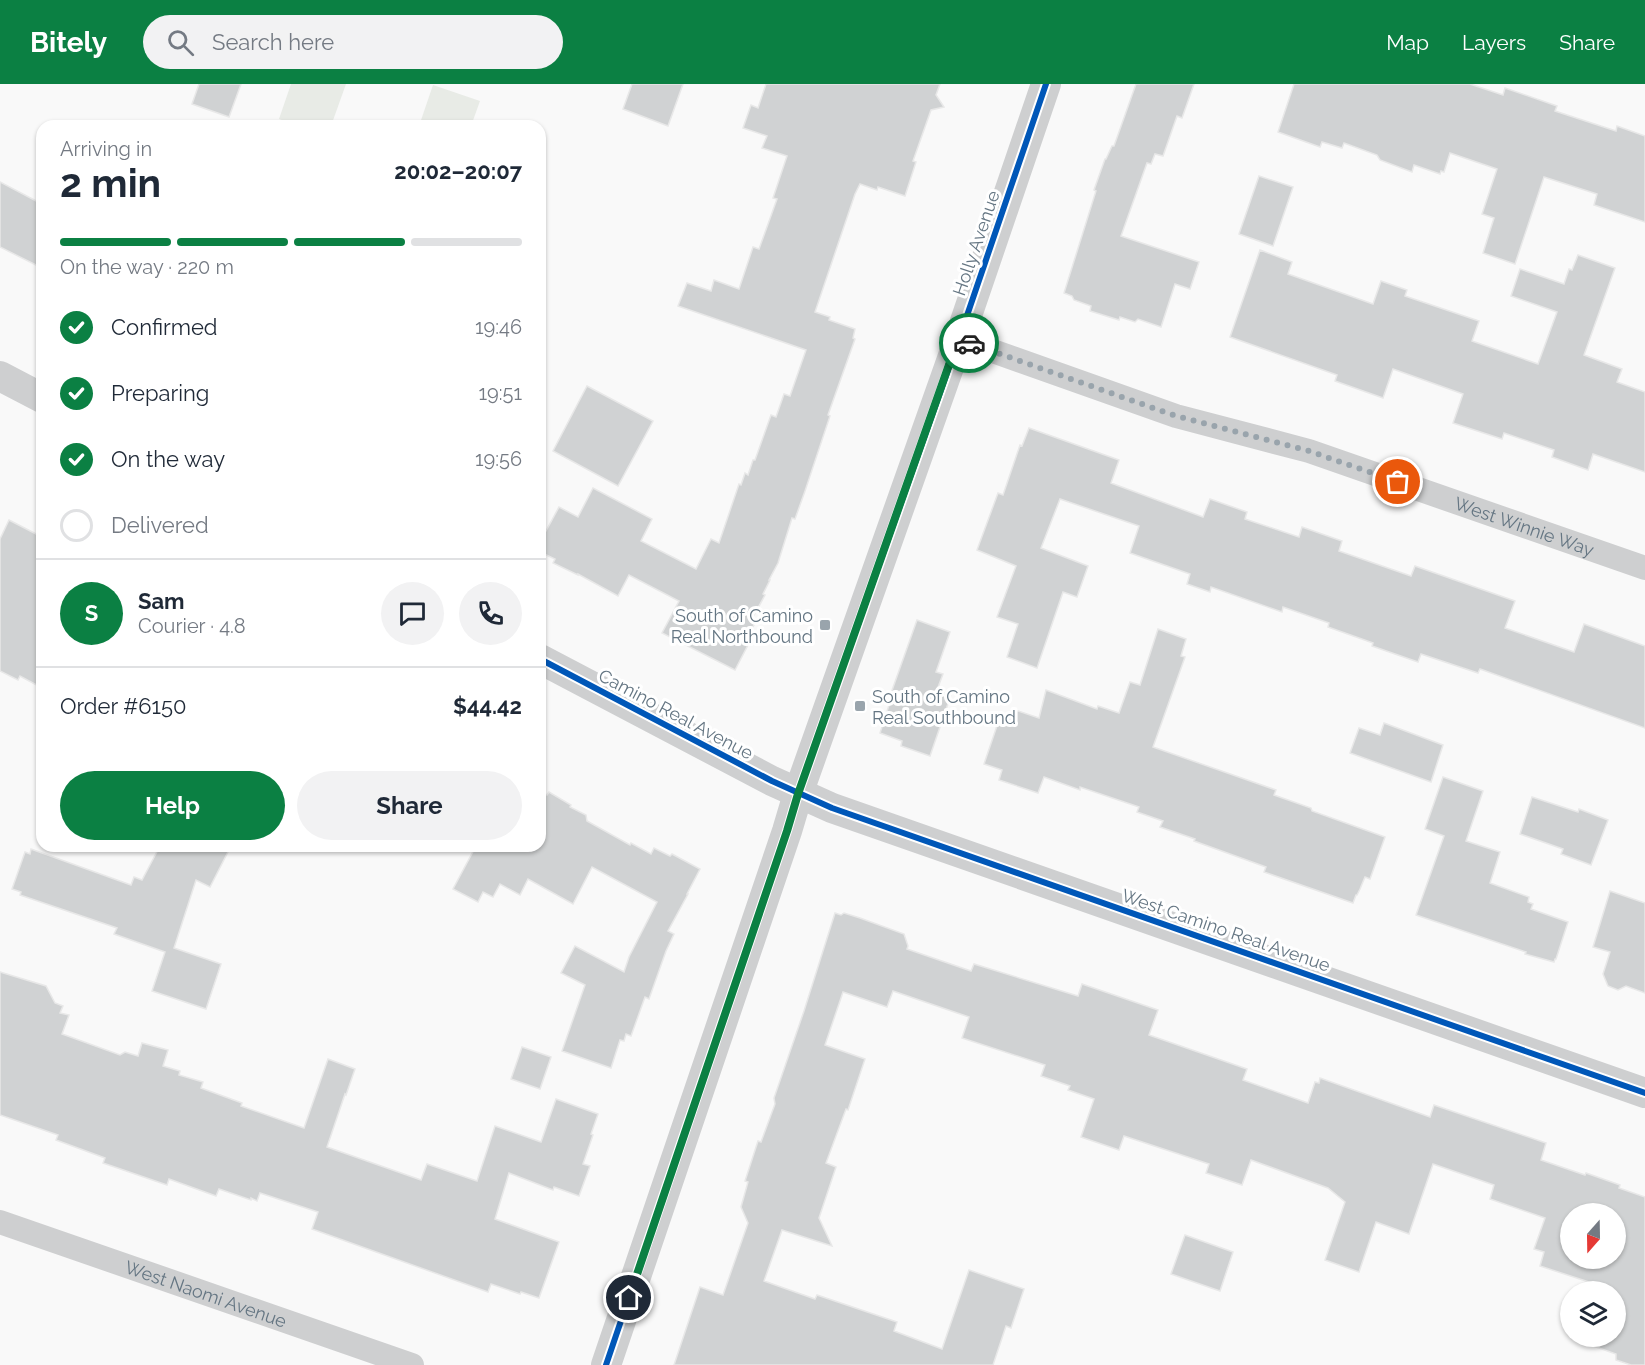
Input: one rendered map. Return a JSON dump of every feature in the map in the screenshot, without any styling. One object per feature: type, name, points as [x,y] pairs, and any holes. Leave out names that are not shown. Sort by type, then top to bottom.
[{"type":"street","name":"Holly Avenue","points":[[606,1365],[798,794],[1046,84]]},
{"type":"street","name":"West Winnie Way","points":[[958,339],[1176,416],[1309,451],[1645,568]]},
{"type":"street","points":[[0,376],[36,395]]},
{"type":"street","name":"Camino Real Avenue","points":[[546,662],[798,794]]},
{"type":"street","name":"West Camino Real Avenue","points":[[798,794],[854,816],[1645,1093]]},
{"type":"street","name":"West Naomi Avenue","points":[[0,1222],[412,1365]]},
{"type":"shaded area","points":[[291,84],[346,84],[333,120],[279,119]]},
{"type":"shaded area","points":[[433,85],[480,101],[473,120],[421,120]]},
{"type":"building","points":[[199,84],[241,84],[229,117],[192,104]]},
{"type":"building","points":[[632,84],[683,84],[668,126],[623,109]]},
{"type":"building","points":[[766,84],[940,84],[936,95],[944,107],[931,110],[913,161],[916,162],[905,196],[860,184],[855,194],[815,312],[830,317],[829,320],[855,329],[853,338],[855,339],[795,519],[792,518],[778,563],[752,619],[756,621],[745,643],[748,645],[735,670],[662,633],[679,601],[629,575],[618,596],[553,563],[555,559],[546,555],[546,531],[559,507],[578,517],[593,488],[652,519],[641,541],[696,569],[711,539],[719,543],[739,484],[741,485],[745,473],[748,475],[753,460],[755,460],[771,415],[776,417],[784,394],[790,396],[806,350],[678,306],[687,283],[711,291],[714,280],[739,289],[753,247],[759,249],[777,199],[773,198],[787,156],[762,148],[767,136],[743,128],[751,105],[758,108]]},
{"type":"building","points":[[1136,84],[1194,84],[1182,118],[1177,116],[1163,156],[1155,154],[1151,164],[1147,163],[1121,236],[1199,262],[1190,289],[1175,284],[1161,327],[1138,319],[1135,322],[1120,317],[1119,320],[1090,311],[1091,306],[1074,300],[1072,296],[1064,293],[1096,191],[1094,190],[1105,159],[1114,146]]},
{"type":"building","points":[[1294,84],[1470,84],[1503,95],[1505,88],[1557,106],[1555,111],[1616,131],[1617,126],[1645,136],[1645,222],[1594,205],[1597,194],[1544,177],[1515,264],[1483,253],[1494,218],[1482,214],[1497,169],[1450,153],[1444,172],[1441,171],[1440,174],[1414,165],[1412,172],[1380,160],[1377,155],[1344,143],[1342,148],[1322,142],[1320,147],[1278,132]]},
{"type":"building","points":[[1259,176],[1293,187],[1273,246],[1239,234]]},
{"type":"building","points":[[0,182],[36,201],[36,265],[0,247]]},
{"type":"building","points":[[1260,250],[1292,262],[1288,274],[1373,304],[1381,281],[1407,290],[1405,296],[1479,321],[1472,341],[1538,364],[1557,312],[1511,296],[1520,269],[1564,284],[1569,269],[1572,270],[1578,255],[1615,268],[1584,355],[1622,369],[1617,382],[1645,392],[1645,472],[1593,454],[1588,470],[1552,457],[1554,450],[1504,433],[1502,439],[1453,423],[1463,394],[1393,369],[1383,398],[1335,381],[1337,375],[1230,337]]},
{"type":"building","points":[[587,386],[653,421],[618,486],[553,451]]},
{"type":"building","points":[[1029,428],[1119,460],[1111,483],[1203,517],[1210,499],[1247,512],[1245,519],[1299,537],[1302,527],[1342,541],[1339,551],[1411,576],[1415,566],[1515,601],[1505,628],[1574,652],[1584,624],[1645,646],[1645,728],[1480,669],[1478,673],[1421,654],[1418,662],[1328,627],[1329,623],[1283,607],[1282,612],[1211,587],[1210,592],[1187,584],[1190,574],[1130,553],[1139,526],[1060,499],[1041,548],[1088,566],[1077,597],[1063,592],[1037,668],[1007,657],[1018,624],[997,617],[1016,566],[977,550],[998,493],[1003,495],[1020,445],[1022,446]]},
{"type":"building","points":[[9,520],[36,534],[36,685],[20,676],[18,680],[0,671],[0,539]]},
{"type":"building","points":[[917,620],[950,632],[936,672],[943,674],[937,690],[951,695],[930,756],[901,746],[902,741],[880,733],[892,696],[890,696]]},
{"type":"building","points":[[1158,629],[1186,639],[1181,656],[1185,657],[1153,747],[1276,790],[1274,795],[1385,837],[1370,879],[1365,877],[1353,903],[1264,872],[1266,867],[1160,827],[1163,821],[1137,812],[1139,807],[1044,777],[1038,793],[999,780],[1002,770],[984,764],[1000,717],[1008,720],[1012,709],[1039,718],[1046,690],[1097,709],[1098,706],[1119,713],[1130,682],[1140,685]]},
{"type":"building","points":[[1384,723],[1443,745],[1431,782],[1350,753],[1359,728],[1380,735]]},
{"type":"building","points":[[1443,777],[1483,791],[1466,841],[1500,852],[1490,883],[1529,897],[1528,902],[1533,904],[1531,909],[1568,922],[1554,962],[1416,915],[1444,836],[1425,829]]},
{"type":"building","points":[[549,792],[586,815],[587,821],[630,845],[631,843],[651,854],[654,848],[670,856],[672,854],[700,869],[668,931],[674,934],[649,999],[645,997],[631,1036],[626,1034],[624,1041],[620,1040],[611,1068],[562,1051],[585,985],[561,973],[575,946],[624,972],[629,957],[657,902],[592,867],[573,904],[528,879],[520,895],[500,884],[493,897],[483,892],[478,902],[453,889],[473,852],[546,852],[546,794]]},
{"type":"building","points":[[1532,797],[1578,812],[1579,809],[1608,820],[1591,865],[1561,854],[1563,849],[1520,834]]},
{"type":"building","points":[[31,849],[131,885],[134,877],[142,880],[157,852],[228,852],[210,887],[196,880],[174,948],[221,964],[206,1009],[152,991],[165,952],[114,934],[117,928],[20,895],[21,892],[12,889],[25,852],[30,854]]},
{"type":"building","points":[[1610,891],[1645,903],[1645,993],[1626,986],[1618,990],[1608,986],[1603,974],[1610,952],[1593,947]]},
{"type":"building","points":[[835,913],[841,915],[844,913],[904,934],[907,949],[971,971],[974,964],[1078,996],[1082,984],[1158,1010],[1149,1035],[1247,1069],[1243,1080],[1308,1103],[1315,1082],[1319,1083],[1320,1078],[1430,1117],[1434,1105],[1546,1143],[1541,1160],[1620,1185],[1619,1188],[1645,1197],[1645,1365],[1631,1365],[1616,1360],[1616,1354],[1596,1347],[1626,1347],[1626,1281],[1586,1281],[1540,1266],[1544,1252],[1534,1249],[1545,1218],[1490,1199],[1494,1185],[1433,1164],[1409,1234],[1376,1222],[1359,1272],[1325,1260],[1345,1202],[1328,1188],[1251,1160],[1242,1185],[1206,1173],[1209,1164],[1124,1136],[1119,1150],[1081,1137],[1094,1099],[1068,1090],[1070,1086],[1041,1076],[1045,1065],[962,1038],[969,1017],[893,991],[887,1007],[843,992],[825,1045],[865,1059],[848,1110],[846,1109],[826,1163],[836,1167],[819,1218],[832,1246],[782,1230],[764,1281],[815,1299],[817,1295],[897,1322],[894,1331],[942,1349],[969,1270],[1024,1289],[1011,1328],[1006,1326],[993,1365],[674,1365],[700,1287],[723,1295],[748,1223],[741,1207],[748,1182],[745,1181],[758,1141],[761,1142],[775,1104],[774,1098]]},
{"type":"building","points":[[0,972],[46,986],[55,1003],[63,1006],[60,1013],[69,1015],[62,1034],[120,1055],[125,1052],[138,1056],[142,1043],[168,1050],[163,1066],[180,1071],[179,1075],[203,1082],[201,1088],[242,1103],[241,1106],[304,1128],[328,1059],[355,1069],[327,1147],[421,1180],[427,1164],[477,1181],[495,1126],[541,1142],[556,1099],[598,1114],[583,1164],[590,1166],[579,1196],[554,1187],[553,1190],[509,1173],[495,1219],[559,1242],[539,1298],[491,1284],[488,1292],[312,1229],[318,1212],[260,1193],[257,1201],[219,1189],[216,1196],[169,1179],[167,1185],[103,1163],[105,1158],[56,1140],[58,1135],[0,1115]]},
{"type":"building","points":[[522,1047],[551,1057],[540,1089],[511,1079]]},
{"type":"building","points":[[1185,1235],[1233,1252],[1220,1291],[1171,1274]]},
{"type":"cycle path","points":[[606,1365],[798,794],[959,339],[1046,84]]},
{"type":"cycle path","points":[[546,662],[772,781],[832,808],[1645,1093]]},
{"type":"way so far","points":[[969,343],[1176,416],[1309,451],[1398,482]]},
{"type":"place","name":"South of Camino Real Northbound","points":[[825,625]]},
{"type":"place","name":"South of Camino Real Southbound","points":[[860,706]]},
{"type":"route","points":[[629,1298],[798,794],[958,339],[969,343]]}]
